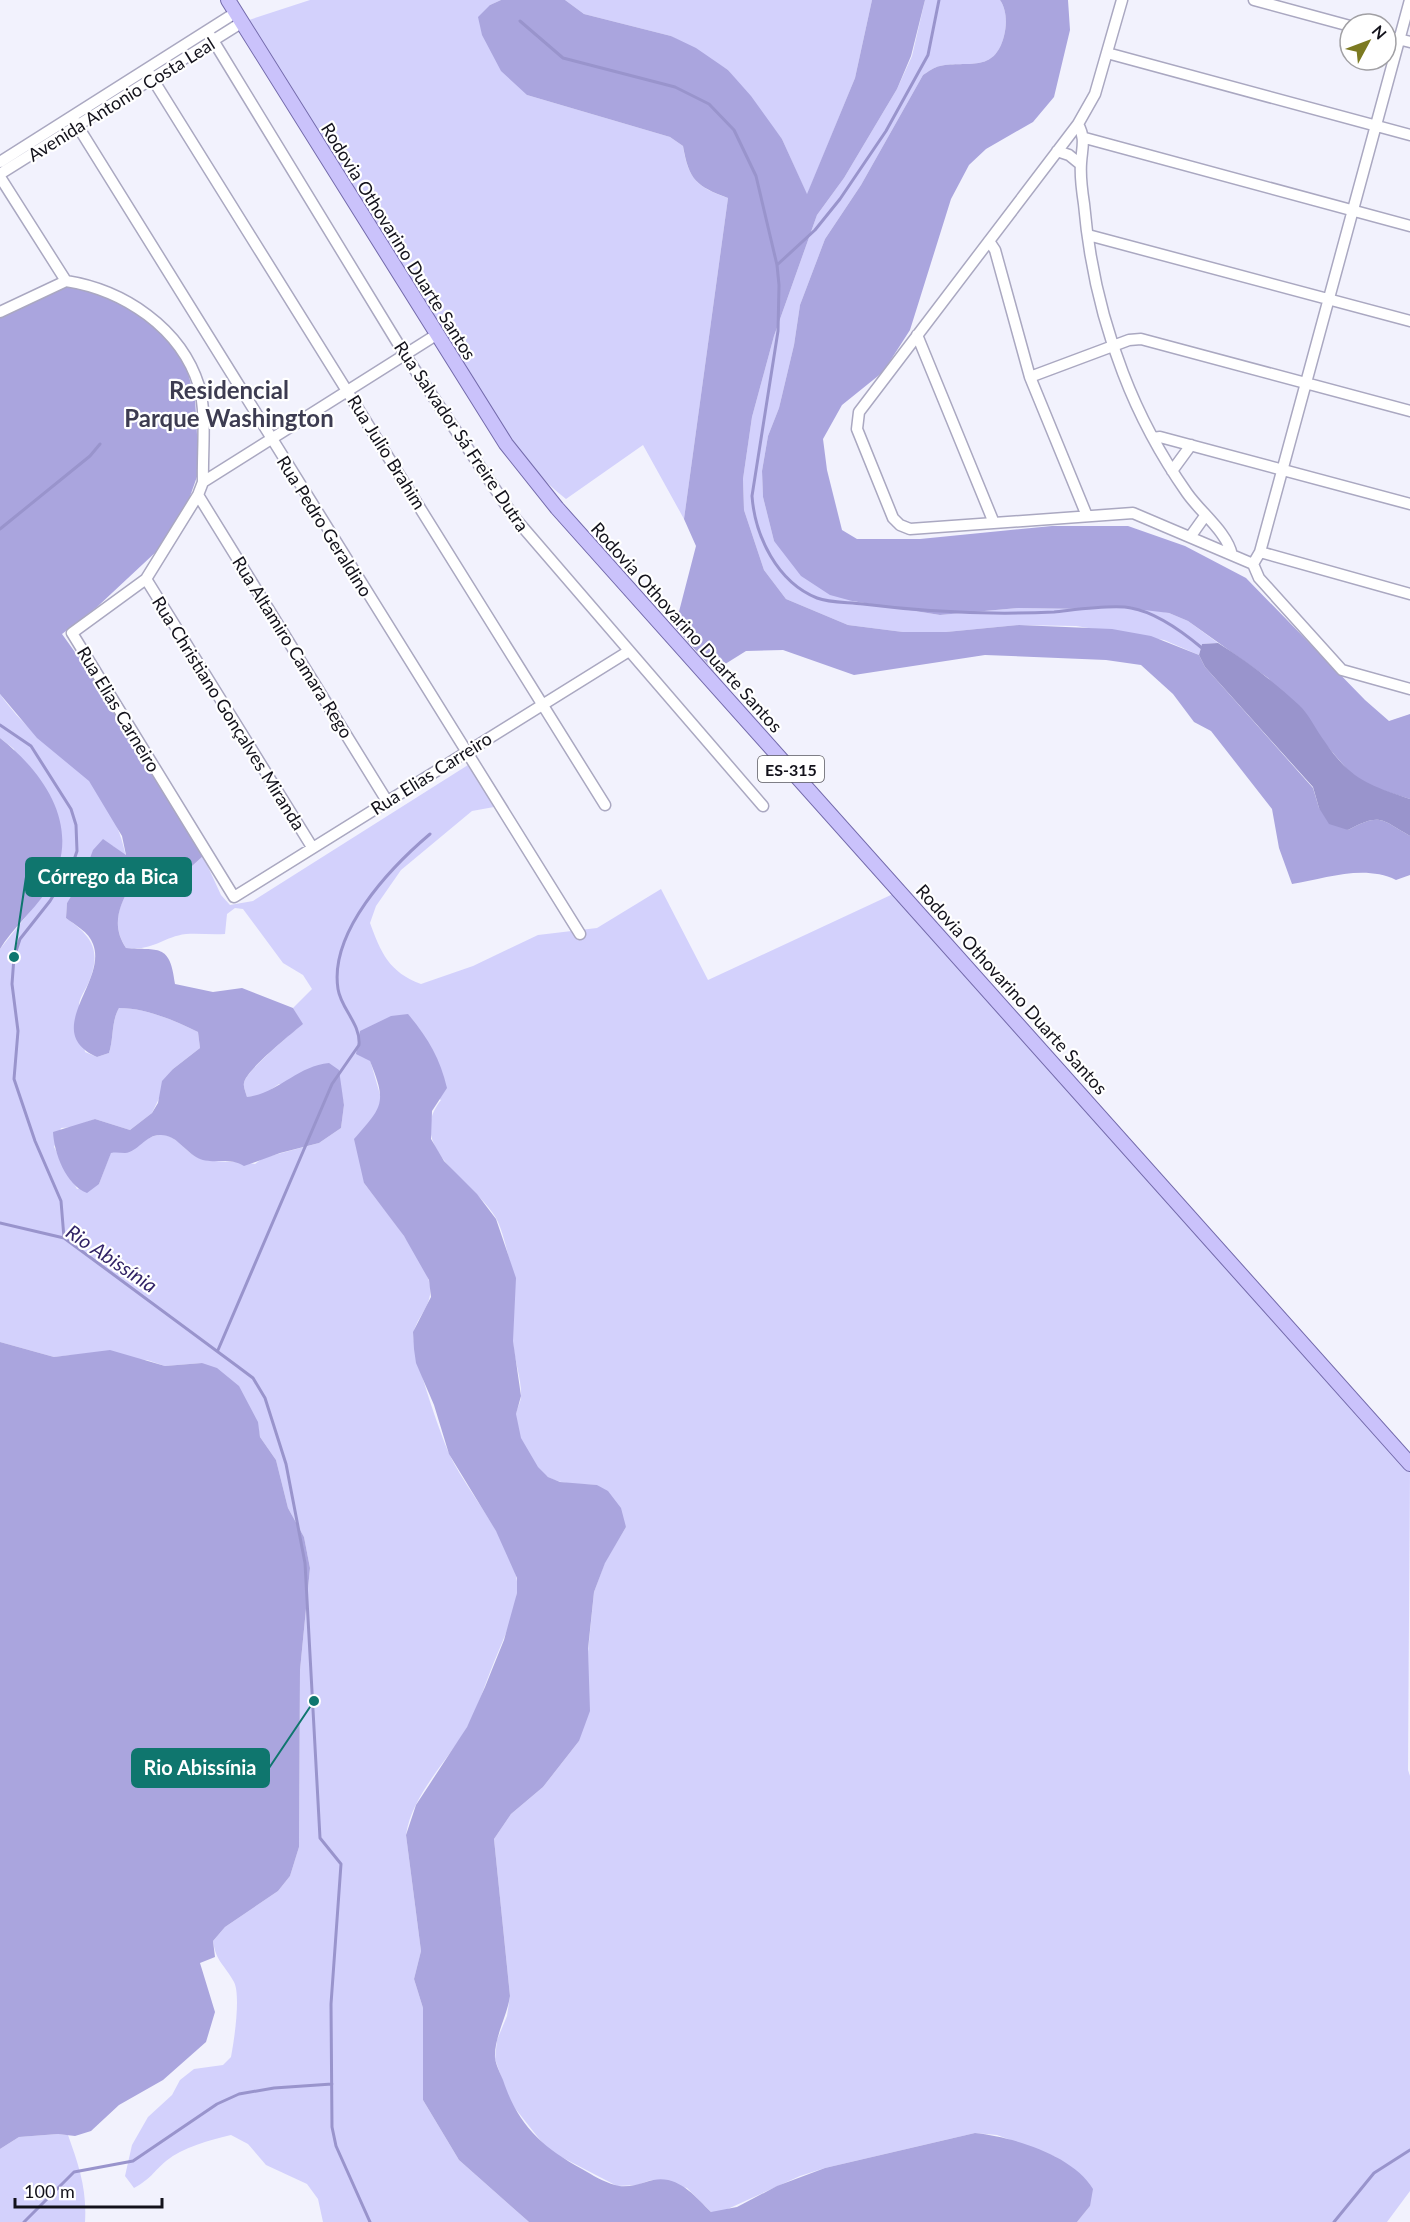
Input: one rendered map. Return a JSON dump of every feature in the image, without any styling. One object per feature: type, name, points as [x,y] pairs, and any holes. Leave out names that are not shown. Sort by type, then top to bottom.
[{"type":"main road","name":"Rodovia Othovarino Duarte Santos","points":[[228,0],[506,444],[557,508],[1410,1464]]},
{"type":"street","points":[[1122,0],[1095,94],[1078,124],[862,407],[857,429],[893,518],[900,525],[910,529],[1133,513],[1252,564],[1259,578],[1342,670],[1410,689]]},
{"type":"street","points":[[1254,0],[1338,23]]},
{"type":"street","points":[[1252,564],[1260,552],[1376,125],[1405,41],[1410,0]]},
{"type":"street","name":"Avenida Antonio Costa Leal","points":[[0,176],[75,122],[238,18]]},
{"type":"street","name":"Rua Salvador Sá Freire Dutra","points":[[210,36],[405,355],[514,517],[763,806]]},
{"type":"street","points":[[1107,53],[1410,135]]},
{"type":"street","name":"Rua Julio Brahim","points":[[150,75],[605,805]]},
{"type":"street","name":"Avenida Antonio Costa Leal","points":[[0,162],[75,122]]},
{"type":"street","name":"Rua Pedro Geraldino","points":[[75,122],[270,440],[580,934]]},
{"type":"street","points":[[1078,124],[1085,138],[1080,164],[1088,235],[1098,291],[1113,346],[1133,398],[1153,438],[1172,471],[1204,516],[1229,544],[1232,555]]},
{"type":"street","points":[[1085,138],[1410,226]]},
{"type":"street","points":[[1058,151],[1069,155],[1080,164]]},
{"type":"street","points":[[0,176],[66,281]]},
{"type":"street","points":[[1088,235],[1410,321]]},
{"type":"street","points":[[989,241],[995,250],[1030,377],[1087,516]]},
{"type":"street","points":[[0,312],[66,281],[106,291],[142,310],[171,336],[186,355],[200,387],[203,483]]},
{"type":"street","points":[[203,483],[436,335]]},
{"type":"street","points":[[917,335],[994,523]]},
{"type":"street","points":[[1030,377],[1129,340],[1141,339],[1410,411]]},
{"type":"street","points":[[1153,438],[1160,437],[1410,504]]},
{"type":"street","points":[[1172,471],[1191,445]]},
{"type":"street","name":"Rua Elias Carneiro","points":[[203,483],[198,495],[146,579],[72,633],[234,897]]},
{"type":"street","name":"Rua Altamiro Camara Rego","points":[[198,495],[387,801]]},
{"type":"street","points":[[1190,537],[1204,516]]},
{"type":"street","points":[[1260,552],[1410,594]]},
{"type":"street","name":"Rua Christiano Gonçalves Miranda","points":[[146,579],[312,848]]},
{"type":"street","name":"Rua Elias Carreiro","points":[[234,897],[629,651]]},
{"type":"shaded area","points":[[310,0],[501,0],[490,5],[527,95],[670,137],[683,146],[691,174],[696,180],[709,190],[728,198],[684,519],[643,445],[566,499],[554,490],[534,468],[516,444],[490,407],[249,20]]},
{"type":"shaded area","points":[[501,0],[565,0],[584,14],[671,36],[696,48],[728,70],[751,96],[782,139],[807,194],[855,78],[872,0],[925,0],[911,56],[897,89],[844,178],[817,215],[774,336],[752,417],[743,479],[744,510],[764,570],[786,599],[848,625],[903,632],[946,632],[1019,625],[1112,629],[1151,636],[1199,655],[1205,667],[1313,788],[1319,808],[1348,830],[1367,821],[1380,820],[1410,836],[1410,875],[1396,880],[1383,875],[1357,873],[1292,884],[1279,848],[1272,809],[1211,731],[1194,722],[1173,694],[1141,665],[1106,660],[985,655],[854,675],[783,650],[746,651],[714,671],[675,627],[696,546],[684,519],[728,198],[708,190],[696,180],[688,167],[683,146],[670,137],[527,95],[501,71],[482,35],[478,17],[490,5]]},
{"type":"shaded area","points":[[565,0],[872,0],[855,78],[807,195],[782,139],[728,70],[671,36],[584,14]]},
{"type":"shaded area","points":[[925,0],[1000,0],[1006,18],[1004,36],[1000,48],[987,61],[940,66],[923,75],[861,185],[825,239],[800,305],[794,345],[779,408],[768,436],[762,471],[763,497],[774,541],[852,601],[940,615],[1018,608],[1084,609],[1111,606],[1147,609],[1169,613],[1188,621],[1218,643],[1202,644],[1199,655],[1164,640],[1076,626],[1019,625],[946,632],[903,632],[848,625],[786,599],[764,570],[744,510],[743,479],[752,417],[774,336],[817,215],[844,178],[897,89],[912,56]]},
{"type":"shaded area","points":[[1000,0],[1068,0],[1070,30],[1054,97],[1033,122],[986,149],[969,165],[951,199],[910,330],[883,372],[842,405],[823,439],[827,470],[842,530],[857,539],[920,539],[1052,526],[1128,526],[1185,546],[1246,578],[1365,700],[1389,721],[1410,714],[1410,799],[1369,786],[1353,776],[1268,678],[1188,621],[1169,613],[1111,606],[1084,609],[1018,608],[940,615],[852,601],[830,595],[801,576],[774,541],[763,497],[762,471],[768,436],[779,408],[794,345],[800,305],[825,239],[861,185],[923,75],[940,66],[987,61],[1000,48],[1006,22]]},
{"type":"shaded area","points":[[66,283],[115,298],[163,333],[184,359],[195,398],[199,471],[188,502],[158,550],[97,607],[62,634],[134,735],[203,856],[168,888],[136,888],[131,884],[118,916],[121,940],[126,948],[161,951],[166,955],[170,961],[175,984],[213,992],[242,988],[293,1008],[303,1024],[269,1053],[246,1077],[244,1088],[247,1097],[268,1091],[307,1069],[329,1063],[339,1070],[344,1105],[341,1128],[319,1143],[280,1153],[244,1166],[231,1162],[202,1160],[171,1137],[156,1135],[130,1152],[111,1153],[99,1184],[87,1193],[67,1176],[56,1149],[53,1132],[95,1119],[130,1130],[152,1113],[158,1103],[162,1081],[173,1069],[200,1048],[198,1032],[139,1010],[119,1008],[109,1053],[97,1057],[81,1046],[74,1034],[79,1005],[92,974],[95,959],[93,944],[88,936],[66,918],[67,903],[83,877],[93,850],[103,839],[126,855],[122,836],[89,781],[37,738],[0,694],[0,314]]},
{"type":"shaded area","points":[[1218,643],[1260,672],[1299,705],[1343,765],[1362,780],[1410,799],[1410,836],[1380,820],[1367,821],[1348,830],[1329,824],[1319,808],[1313,787],[1205,667],[1199,655],[1202,644]]},
{"type":"shaded area","points":[[0,694],[27,725],[86,777],[102,797],[119,833],[126,857],[113,846],[87,866],[75,894],[67,903],[66,918],[89,939],[94,954],[92,972],[79,1005],[85,1052],[97,1057],[109,1053],[119,1008],[139,1010],[159,1016],[198,1032],[200,1048],[173,1069],[152,1113],[130,1130],[95,1119],[73,1127],[61,1128],[54,1147],[77,1189],[99,1184],[111,1152],[132,1149],[149,1138],[159,1135],[170,1137],[204,1160],[255,1164],[263,1158],[319,1143],[341,1128],[344,1105],[341,1090],[279,1084],[263,1095],[247,1097],[244,1088],[246,1078],[302,1024],[293,1008],[312,989],[303,975],[283,963],[243,909],[235,908],[227,914],[225,934],[186,934],[144,948],[126,948],[121,940],[118,916],[131,884],[136,888],[168,888],[203,856],[221,895],[230,905],[253,901],[468,765],[494,807],[472,811],[401,870],[376,906],[370,923],[378,944],[388,960],[401,974],[421,984],[473,966],[538,935],[597,928],[661,889],[708,980],[893,894],[1410,1471],[1408,1770],[1410,1776],[1410,2191],[1387,2222],[1077,2222],[1090,2206],[1056,2157],[997,2135],[975,2133],[825,2168],[800,2176],[721,2212],[711,2212],[687,2188],[651,2180],[637,2185],[617,2186],[548,2150],[510,2102],[495,2059],[497,2040],[507,2016],[510,1996],[494,1839],[511,1814],[543,1787],[579,1741],[594,1592],[605,1562],[626,1527],[597,1485],[553,1480],[536,1466],[525,1449],[516,1422],[521,1390],[513,1342],[513,1272],[501,1228],[486,1205],[436,1149],[431,1134],[432,1117],[441,1100],[370,1060],[381,1098],[364,1183],[418,1257],[429,1281],[430,1296],[414,1331],[416,1353],[421,1371],[433,1410],[456,1468],[491,1522],[511,1560],[516,1577],[517,1593],[511,1620],[474,1713],[458,1742],[422,1793],[409,1820],[406,1835],[421,1951],[414,1979],[423,2008],[423,2100],[459,2160],[529,2222],[323,2222],[318,2199],[307,2184],[266,2165],[248,2144],[231,2135],[180,2152],[134,2188],[125,2176],[132,2145],[148,2117],[172,2095],[180,2080],[194,2069],[223,2065],[231,2057],[236,2019],[236,1989],[231,1976],[219,1959],[213,1941],[225,1927],[278,1891],[290,1876],[299,1847],[300,1670],[310,1568],[304,1537],[288,1508],[276,1460],[260,1437],[257,1422],[202,1363],[165,1366],[147,1360],[72,1355],[54,1357],[0,1342],[0,949],[48,889],[14,749],[0,738]]},
{"type":"shaded area","points":[[0,738],[33,770],[46,788],[56,807],[61,827],[62,848],[57,870],[46,892],[0,949]]},
{"type":"shaded area","points":[[408,1014],[422,1031],[432,1049],[441,1067],[447,1088],[432,1111],[431,1139],[444,1161],[477,1194],[496,1219],[516,1278],[513,1341],[521,1396],[516,1414],[521,1438],[538,1467],[548,1477],[560,1482],[597,1485],[608,1491],[621,1508],[626,1527],[605,1563],[594,1592],[588,1649],[590,1711],[579,1741],[543,1787],[511,1814],[494,1839],[510,1996],[496,2042],[495,2058],[516,2110],[543,2143],[598,2178],[619,2186],[635,2185],[656,2179],[675,2182],[683,2186],[711,2212],[737,2207],[777,2186],[825,2168],[975,2133],[990,2135],[1024,2144],[1057,2157],[1084,2177],[1093,2189],[1090,2206],[1077,2222],[529,2222],[459,2160],[423,2100],[423,2008],[414,1979],[421,1951],[406,1835],[416,1805],[467,1727],[485,1687],[504,1640],[517,1593],[517,1578],[496,1531],[449,1454],[434,1405],[416,1363],[413,1332],[431,1297],[429,1280],[404,1236],[364,1183],[354,1139],[376,1111],[380,1095],[370,1061],[356,1054],[360,1031],[391,1016]]},
{"type":"shaded area","points":[[0,1342],[54,1357],[110,1350],[165,1366],[202,1363],[217,1368],[239,1386],[258,1422],[260,1437],[276,1460],[288,1508],[304,1537],[310,1568],[300,1670],[299,1847],[290,1876],[278,1891],[225,1927],[213,1941],[215,1957],[200,1963],[215,2012],[206,2042],[163,2080],[119,2105],[91,2131],[75,2136],[58,2134],[19,2137],[0,2149]]},
{"type":"shaded area","points":[[68,2135],[76,2157],[83,2188],[85,2222],[0,2222],[0,2149],[19,2137]]},
{"type":"waterway","points":[[777,265],[815,230],[840,199],[886,131],[928,55],[939,0]]},
{"type":"waterway","points":[[520,21],[563,58],[675,87],[709,104],[734,130],[756,176],[777,265],[779,285],[778,331],[752,496],[763,542],[790,581],[803,591],[822,600],[910,609],[1006,613],[1054,612],[1104,607],[1131,608],[1159,618],[1202,648]]},
{"type":"waterway","points":[[0,529],[90,456],[100,444]]},
{"type":"waterway","points":[[0,725],[31,746],[71,809],[76,825],[77,851],[73,863],[50,901],[20,939],[14,957],[12,984],[18,1031],[14,1079],[35,1141],[61,1201],[64,1238]]},
{"type":"waterway","points":[[218,1350],[332,1084],[359,1045],[357,1030],[338,989],[338,967],[343,946],[353,924],[381,883],[430,834]]},
{"type":"waterway","name":"Rio Abissínia","points":[[0,1223],[64,1238],[253,1378],[265,1398],[286,1464],[305,1563],[320,1838],[341,1864],[331,2004],[332,2127],[336,2146],[370,2222]]},
{"type":"waterway","points":[[24,2222],[74,2172],[133,2161],[217,2104],[239,2094],[274,2088],[332,2084]]},
{"type":"waterway","name":"Rio Abissínia","points":[[1334,2222],[1374,2173],[1410,2150]]},
{"type":"place","name":"Córrego da Bica","points":[[14,957]]},
{"type":"place","name":"Rio Abissínia","points":[[314,1701]]},
{"type":"district","name":"Residencial Parque Washington","points":[[229,403]]}]
